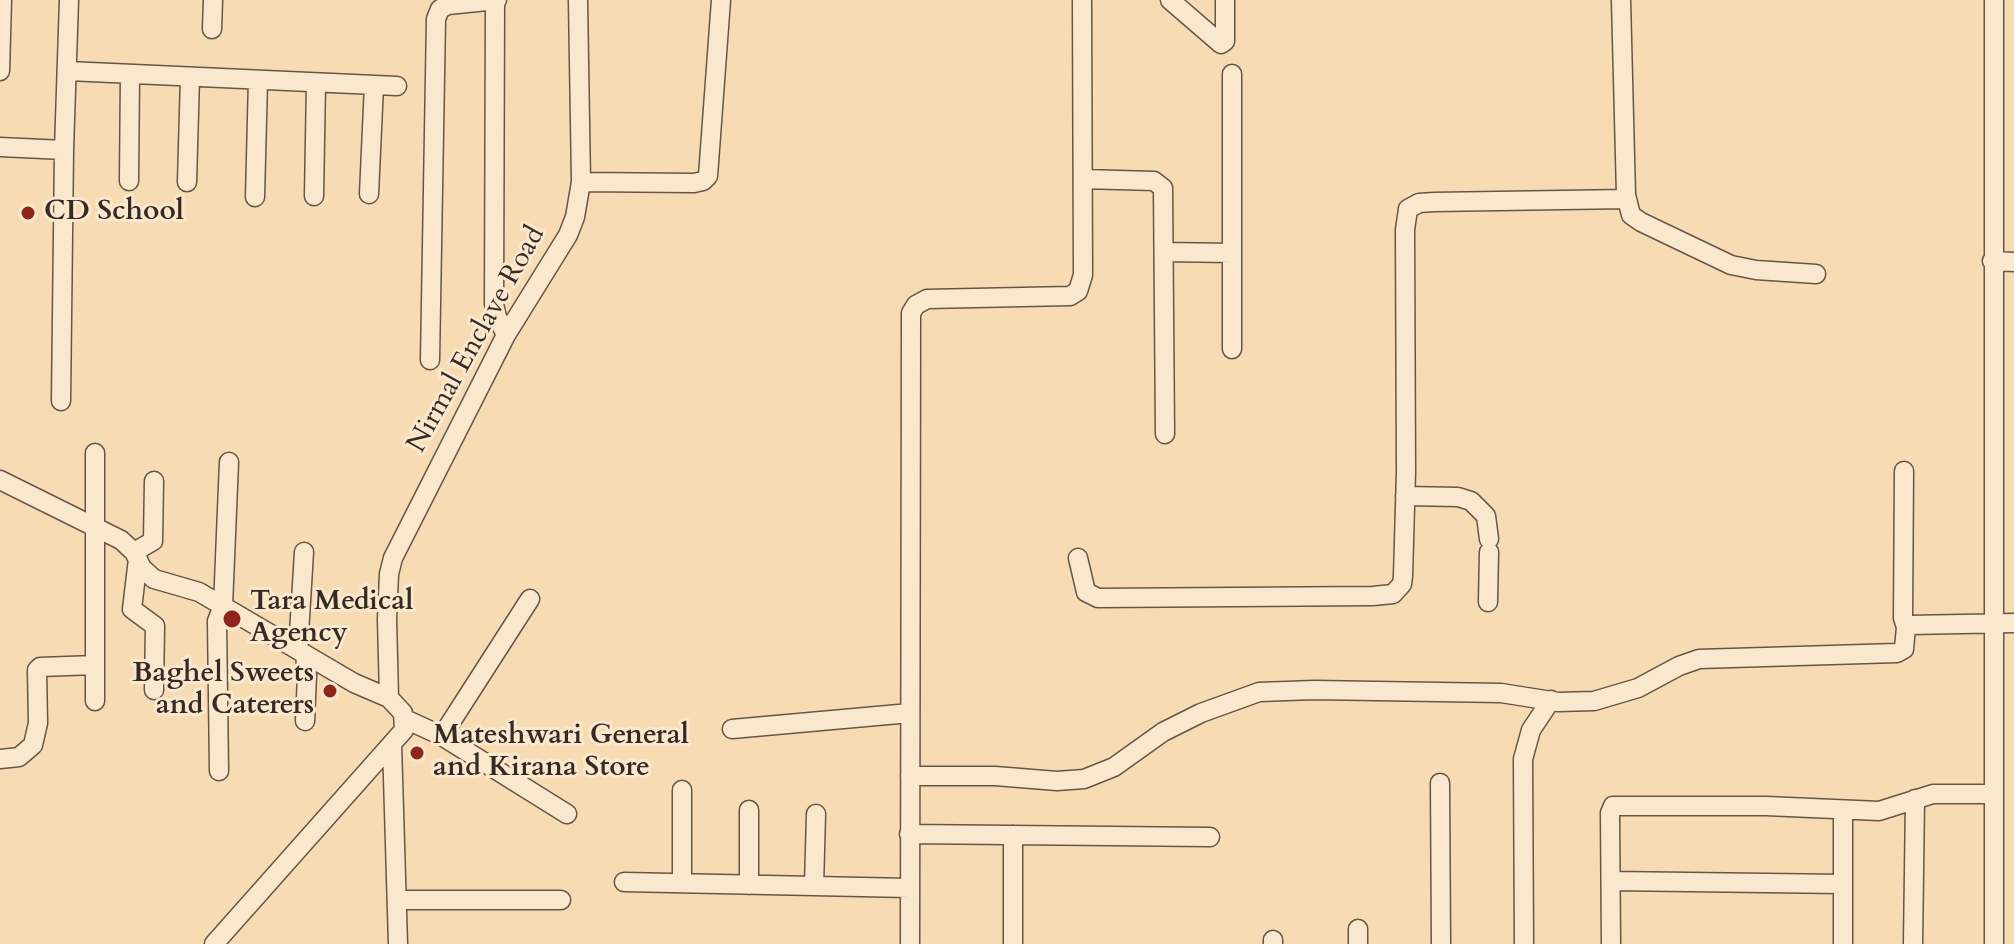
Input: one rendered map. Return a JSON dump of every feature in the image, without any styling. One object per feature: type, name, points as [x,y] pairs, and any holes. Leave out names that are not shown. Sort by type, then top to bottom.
[{"type":"street","points":[[0,71],[2,0]]},
{"type":"street","points":[[61,401],[69,0]]},
{"type":"street","points":[[212,29],[213,0]]},
{"type":"street","points":[[430,360],[436,19],[443,7],[496,0],[494,304],[506,335]]},
{"type":"street","name":"Nirmal Enclave Road","points":[[389,698],[387,594],[393,558],[506,335],[568,235],[575,217],[581,182],[578,0]]},
{"type":"street","points":[[581,182],[694,183],[708,176],[721,0]]},
{"type":"street","points":[[910,944],[911,313],[916,305],[927,299],[1070,296],[1082,284],[1082,0]]},
{"type":"street","points":[[1170,0],[1221,44],[1225,41],[1225,0]]},
{"type":"street","points":[[1621,0],[1627,199],[1631,215],[1719,261],[1756,270],[1816,274]]},
{"type":"street","points":[[1994,0],[1994,944]]},
{"type":"street","points":[[68,71],[397,86]]},
{"type":"street","points":[[129,181],[130,74]]},
{"type":"street","points":[[1232,74],[1232,349]]},
{"type":"street","points":[[187,182],[190,77]]},
{"type":"street","points":[[255,197],[258,80]]},
{"type":"street","points":[[314,196],[316,83]]},
{"type":"street","points":[[369,194],[374,85]]},
{"type":"street","points":[[0,147],[64,150]]},
{"type":"street","points":[[1083,179],[1159,183],[1163,188],[1165,434]]},
{"type":"street","points":[[1078,558],[1086,592],[1098,598],[1393,594],[1402,584],[1403,576],[1405,230],[1408,209],[1419,203],[1434,202],[1627,199]]},
{"type":"street","points":[[1164,252],[1232,253]]},
{"type":"street","points":[[1992,261],[2014,262]]},
{"type":"street","points":[[95,453],[95,701]]},
{"type":"street","points":[[219,771],[217,621],[223,606],[229,462]]},
{"type":"street","points":[[910,776],[995,776],[1057,781],[1084,779],[1114,767],[1163,732],[1201,713],[1259,692],[1488,692],[1579,702],[1609,698],[1638,688],[1699,659],[1897,653],[1904,649],[1906,627],[1903,618],[1904,471]]},
{"type":"street","points":[[0,480],[121,540],[154,579],[199,592],[366,690],[389,698],[405,719],[442,736],[567,814]]},
{"type":"street","points":[[154,481],[153,541],[136,556],[132,609],[155,626],[154,690]]},
{"type":"street","points":[[1405,496],[1458,497],[1471,501],[1486,516],[1488,602]]},
{"type":"street","points":[[304,552],[301,652],[307,675],[305,721]]},
{"type":"street","points":[[442,736],[530,599]]},
{"type":"street","points":[[1906,627],[1914,624],[2014,623]]},
{"type":"street","points":[[0,759],[19,757],[33,745],[38,723],[37,670],[40,667],[95,665]]},
{"type":"street","points":[[1524,944],[1523,759],[1531,730],[1551,700]]},
{"type":"street","points":[[732,729],[910,713]]},
{"type":"street","points":[[214,944],[404,730],[405,719]]},
{"type":"street","points":[[392,744],[398,944]]},
{"type":"street","points":[[1440,783],[1441,944]]},
{"type":"street","points":[[682,790],[682,883]]},
{"type":"street","points":[[1611,944],[1610,813],[1616,805],[1879,811],[1933,794],[1994,794]]},
{"type":"street","points":[[1913,944],[1915,799]]},
{"type":"street","points":[[749,810],[749,885]]},
{"type":"street","points":[[1843,810],[1843,944]]},
{"type":"street","points":[[814,886],[816,814]]},
{"type":"street","points":[[909,834],[1210,837]]},
{"type":"street","points":[[1013,835],[1013,944]]},
{"type":"street","points":[[1611,881],[1843,884]]},
{"type":"street","points":[[624,882],[909,888]]},
{"type":"street","points":[[397,900],[561,900]]},
{"type":"place","name":"CD School","points":[[28,213]]},
{"type":"place","name":"Tara Medical Agency","points":[[232,619]]},
{"type":"place","name":"Baghel Sweets and Caterers","points":[[330,691]]},
{"type":"place","name":"Mateshwari General and Kirana Store","points":[[417,753]]}]
